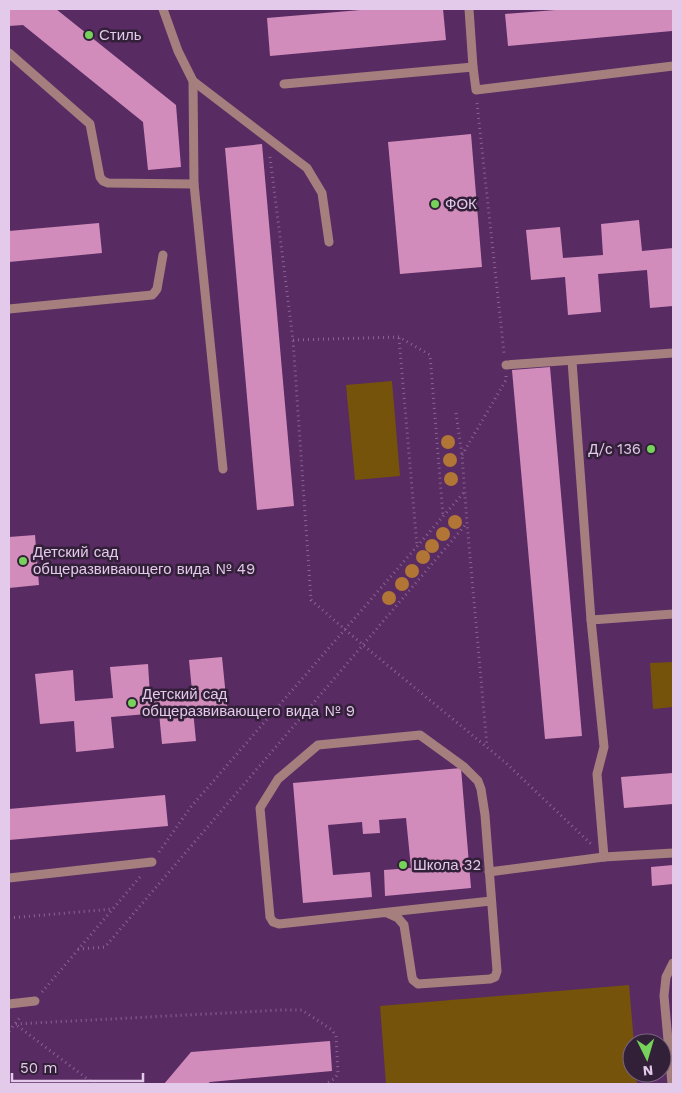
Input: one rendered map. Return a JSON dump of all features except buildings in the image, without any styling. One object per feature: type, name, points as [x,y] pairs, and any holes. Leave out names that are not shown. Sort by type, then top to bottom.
[{"type":"lane","points":[[163,9],[178,51],[193,81],[307,168],[322,193],[329,242]]},
{"type":"lane","points":[[469,9],[476,90],[673,66]]},
{"type":"lane","points":[[9,53],[90,124],[100,177],[103,182],[194,184]]},
{"type":"lane","points":[[284,84],[473,68]]},
{"type":"lane","points":[[193,81],[194,184],[223,468]]},
{"type":"lane","points":[[9,309],[152,295],[157,289],[163,255]]},
{"type":"lane","points":[[506,365],[673,353]]},
{"type":"lane","points":[[572,361],[591,620],[604,748],[597,774],[604,857]]},
{"type":"lane","points":[[591,620],[673,614]]},
{"type":"lane","points":[[387,913],[398,918],[404,925],[412,978],[415,982],[421,984],[490,980],[495,977],[497,971],[485,815],[478,781],[464,767],[424,737],[418,735],[318,745],[278,779],[260,808],[271,920],[273,922],[279,924],[491,901]]},
{"type":"lane","points":[[489,872],[604,857],[673,853]]},
{"type":"lane","points":[[9,878],[152,862]]},
{"type":"lane","points":[[672,1084],[664,996],[666,977],[673,963]]},
{"type":"lane","points":[[9,1004],[35,1001]]},
{"type":"path","points":[[462,455],[506,380],[506,365],[476,90]]},
{"type":"path","points":[[268,139],[293,340],[311,600],[506,763],[604,857]]},
{"type":"path","points":[[293,340],[399,337],[430,355],[443,516]]},
{"type":"path","points":[[399,337],[417,546]]},
{"type":"path","points":[[456,414],[462,455],[487,747]]},
{"type":"path","points":[[9,1030],[152,862],[190,808],[465,491]]},
{"type":"path","points":[[78,949],[105,947],[467,523]]},
{"type":"path","points":[[9,918],[113,908]]},
{"type":"path","points":[[15,1024],[302,1010],[332,1030],[336,1036],[338,1074],[326,1084]]},
{"type":"path","points":[[15,1024],[94,1084]]},
{"type":"shaded area","points":[[392,381],[400,476],[355,480],[346,385]]},
{"type":"shaded area","points":[[673,662],[673,707],[653,709],[650,663]]},
{"type":"shaded area","points":[[629,985],[633,1033],[622,1033],[622,1083],[637,1084],[386,1084],[380,1006]]},
{"type":"place","name":"Стиль","points":[[89,35]]},
{"type":"place","name":"ФОК","points":[[435,204]]},
{"type":"place","name":"Д/с 136","points":[[651,449]]},
{"type":"place","name":"Детский сад общеразвивающего вида № 49","points":[[23,561]]},
{"type":"place","name":"Детский сад общеразвивающего вида № 9","points":[[132,703]]},
{"type":"place","name":"Школа 32","points":[[403,865]]}]
